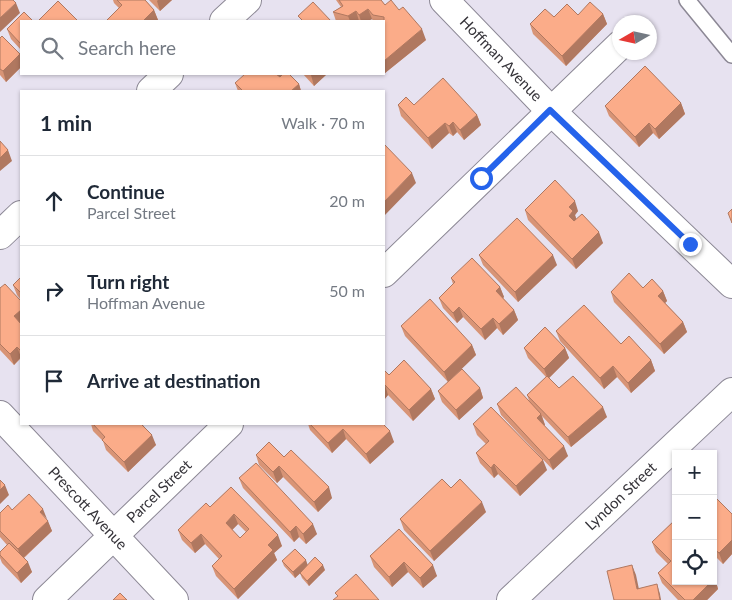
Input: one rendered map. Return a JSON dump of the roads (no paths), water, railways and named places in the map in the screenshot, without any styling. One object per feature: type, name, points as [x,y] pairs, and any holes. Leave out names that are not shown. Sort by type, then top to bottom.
[{"type":"street","points":[[225,20],[247,0]]},
{"type":"street","name":"Hoffman Avenue","points":[[444,0],[550,110],[732,284]]},
{"type":"street","points":[[385,272],[550,110],[612,52]]},
{"type":"street","points":[[152,90],[168,75]]},
{"type":"street","points":[[0,235],[20,216]]},
{"type":"street","name":"Lyndon Street","points":[[511,600],[732,392]]},
{"type":"street","name":"Prescott Avenue","points":[[0,415],[174,600]]},
{"type":"street","name":"Parcel Street","points":[[47,600],[228,425]]},
{"type":"lane","points":[[687,0],[732,55]]}]
